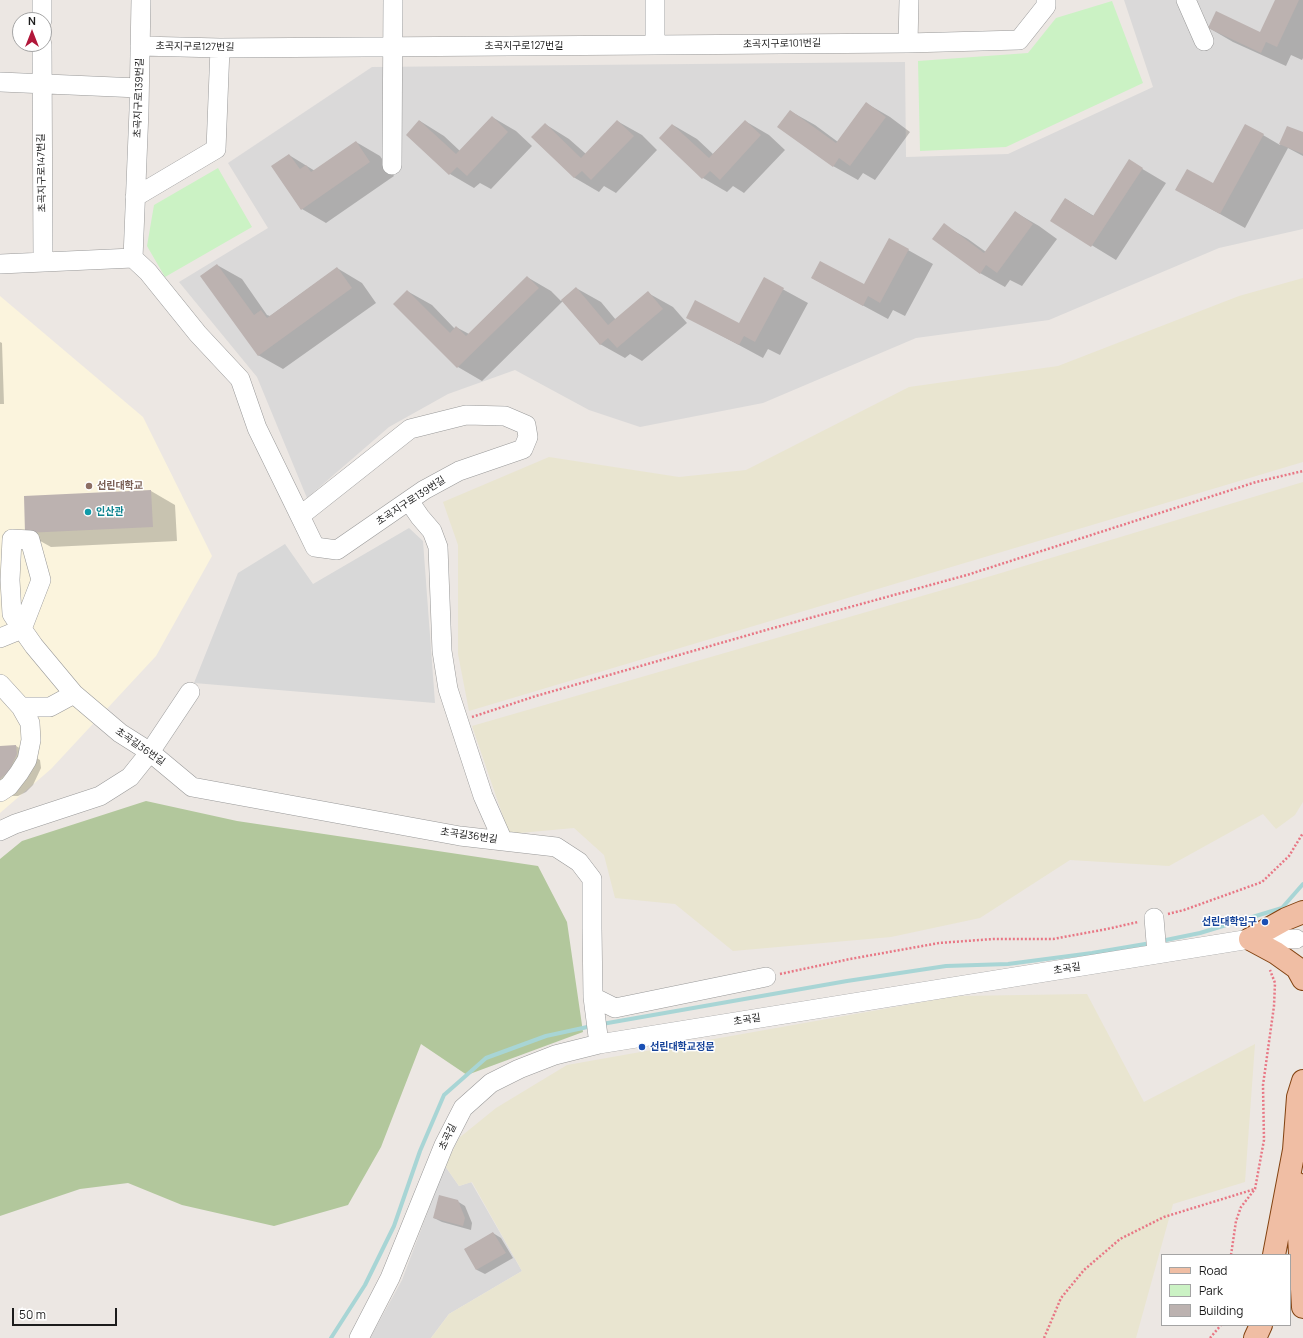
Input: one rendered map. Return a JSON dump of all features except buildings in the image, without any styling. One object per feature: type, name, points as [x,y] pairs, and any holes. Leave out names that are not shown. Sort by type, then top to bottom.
[{"type":"main road","points":[[1250,939],[1286,919],[1303,912]]},
{"type":"main road","points":[[1250,939],[1276,953],[1297,968],[1303,979]]},
{"type":"main road","points":[[1274,1254],[1294,1150],[1298,1097],[1303,1081]]},
{"type":"main road","points":[[1294,1150],[1303,1307]]},
{"type":"main road","points":[[1255,1338],[1261,1326]]},
{"type":"street","points":[[42,0],[42,12]]},
{"type":"street","name":"초곡지구로139번길","points":[[141,0],[133,258],[148,272],[198,334],[240,379],[257,428],[315,547],[337,550],[424,490],[459,471],[523,449],[528,437],[526,425],[506,416],[466,415],[410,429],[300,516]]},
{"type":"street","points":[[392,165],[393,0]]},
{"type":"street","points":[[655,0],[655,45]]},
{"type":"street","points":[[908,42],[909,0]]},
{"type":"street","name":"초곡지구로101번길","points":[[655,45],[1019,40],[1046,6],[1046,0]]},
{"type":"street","points":[[1186,0],[1204,41]]},
{"type":"street","name":"초곡지구로127번길","points":[[140,46],[220,48],[655,45]]},
{"type":"street","points":[[135,197],[216,149],[220,48]]},
{"type":"street","name":"초곡지구로147번길","points":[[42,52],[43,262]]},
{"type":"street","points":[[0,82],[139,88]]},
{"type":"street","points":[[0,264],[133,258]]},
{"type":"street","points":[[409,501],[432,531],[438,546],[442,651],[448,689],[483,796],[503,841]]},
{"type":"street","name":"초곡길36번길","points":[[0,638],[22,629],[34,646],[74,694],[120,733],[150,752],[192,787],[460,836],[556,847],[579,862],[592,879],[593,997],[598,1037]]},
{"type":"street","points":[[0,684],[20,707],[30,723],[32,740],[27,760],[9,786],[0,792]]},
{"type":"street","points":[[0,831],[14,824],[100,796],[130,777],[150,752],[190,692]]},
{"type":"street","points":[[20,707],[50,708],[74,694]]},
{"type":"street","points":[[1154,918],[1157,954]]},
{"type":"street","name":"초곡길","points":[[359,1338],[390,1278],[444,1145],[463,1108],[491,1082],[519,1069],[598,1037],[1250,939],[1296,939]]},
{"type":"street","points":[[593,997],[615,1008],[766,977]]},
{"type":"path","points":[[458,721],[559,689],[967,575],[1256,482],[1303,470]]},
{"type":"path","points":[[766,977],[850,959],[939,943],[993,939],[1053,939],[1107,929],[1184,910],[1262,882],[1289,856],[1303,833]]},
{"type":"path","points":[[1231,1254],[1236,1221],[1241,1207],[1255,1189],[1264,1140],[1263,1085],[1274,1006],[1275,984],[1267,965]]},
{"type":"path","points":[[1044,1338],[1061,1298],[1084,1270],[1120,1239],[1164,1217],[1255,1189]]},
{"type":"path","points":[[1210,1338],[1220,1326]]},
{"type":"shaded area","points":[[1124,0],[1303,0],[1303,229],[1219,248],[1049,320],[916,338],[763,403],[640,427],[589,410],[515,370],[448,394],[389,427],[307,498],[257,377],[179,282],[268,228],[228,163],[372,67],[905,62],[906,157],[1008,154],[1153,87]]},
{"type":"shaded area","points":[[1303,278],[1303,462],[469,711],[458,654],[458,545],[443,502],[549,457],[679,477],[746,470],[909,387],[1058,366],[1239,296]]},
{"type":"shaded area","name":"선린대학교","points":[[0,296],[143,417],[212,556],[156,656],[51,769],[0,813]]},
{"type":"shaded area","points":[[1303,482],[1303,802],[1295,815],[1276,829],[1263,814],[1169,866],[1070,860],[980,918],[891,937],[733,951],[675,904],[615,898],[604,855],[574,828],[509,834],[472,726],[991,576]]},
{"type":"shaded area","points":[[409,528],[423,541],[435,703],[194,683],[238,573],[285,544],[313,584]]},
{"type":"shaded area","points":[[1087,994],[1144,1102],[1255,1044],[1245,1182],[1173,1204],[1136,1338],[431,1338],[449,1314],[522,1271],[472,1182],[459,1186],[445,1166],[459,1138],[496,1108],[567,1065],[957,996]]},
{"type":"shaded area","points":[[445,1166],[459,1186],[471,1182],[522,1271],[449,1314],[431,1338],[370,1338],[402,1280]]},
{"type":"green space","points":[[1112,1],[1143,83],[1006,147],[920,151],[918,61],[1028,53],[1056,18]]},
{"type":"green space","points":[[218,168],[252,227],[165,277],[147,246],[154,205]]},
{"type":"green space","points":[[146,801],[237,821],[538,866],[567,922],[583,1032],[467,1075],[421,1044],[381,1147],[348,1205],[274,1226],[182,1205],[128,1183],[80,1189],[0,1216],[0,859],[22,841]]},
{"type":"waterway","points":[[1161,941],[1200,933],[1282,908],[1303,884]]},
{"type":"waterway","points":[[602,1024],[847,981],[946,966],[1008,964],[1092,953],[1151,943]]},
{"type":"waterway","points":[[331,1338],[365,1285],[394,1226],[420,1151],[444,1095],[486,1058],[546,1036],[592,1026]]},
{"type":"place","name":"선린대학교","points":[[89,486]]},
{"type":"place","name":"인산관","points":[[88,512]]},
{"type":"place","name":"선린대학입구","points":[[1265,922]]},
{"type":"place","name":"선린대학교정문","points":[[642,1047]]}]
